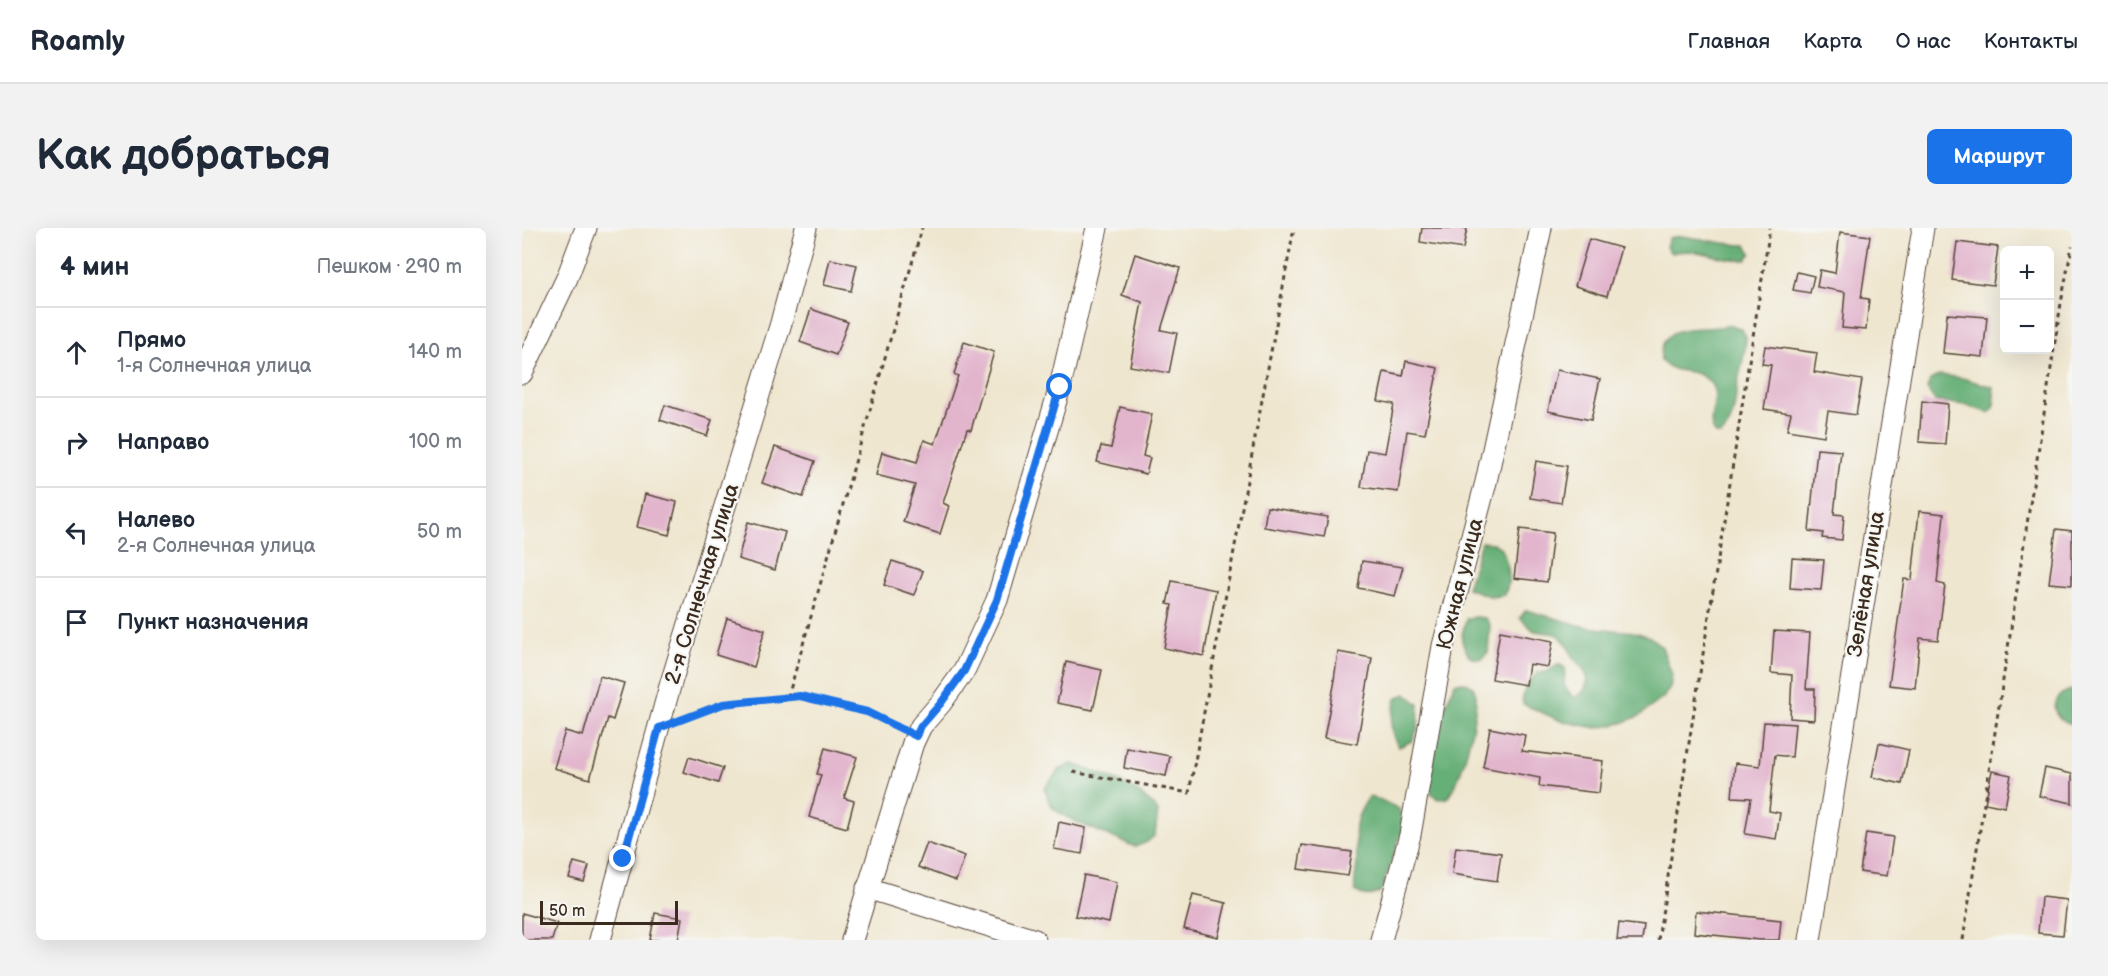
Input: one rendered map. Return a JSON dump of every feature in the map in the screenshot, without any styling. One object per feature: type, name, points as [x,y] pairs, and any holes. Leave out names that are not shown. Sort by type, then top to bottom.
[{"type":"street","points":[[522,373],[567,278],[586,228]]},
{"type":"street","name":"2-я Солнечная улица","points":[[600,940],[659,728],[781,323],[806,228]]},
{"type":"street","points":[[852,940],[916,736],[921,726],[964,671],[997,600],[1060,387],[1097,228]]},
{"type":"street","name":"Южная улица","points":[[1381,940],[1410,835],[1443,645],[1486,482],[1541,228]]},
{"type":"street","name":"Зелёная улица","points":[[1810,940],[1923,228]]},
{"type":"street","points":[[867,888],[1035,940]]},
{"type":"path","points":[[788,697],[922,228]]},
{"type":"path","points":[[1073,772],[1189,793],[1294,228]]},
{"type":"path","points":[[1658,940],[1770,228]]},
{"type":"path","points":[[1963,940],[2061,303],[2072,246]]},
{"type":"path","points":[[659,728],[723,704],[800,696],[867,712],[916,736]]},
{"type":"green space","points":[[1680,236],[1746,245],[1751,253],[1746,260],[1737,260],[1690,251],[1671,253],[1666,247],[1669,238]]},
{"type":"green space","points":[[1732,325],[1741,329],[1746,336],[1746,342],[1734,410],[1726,430],[1721,435],[1715,434],[1712,428],[1715,396],[1711,384],[1699,374],[1667,366],[1661,361],[1662,347],[1674,332]]},
{"type":"green space","points":[[1940,375],[1962,378],[1993,387],[1994,408],[1989,413],[1965,405],[1935,401],[1927,389],[1930,380]]},
{"type":"green space","points":[[1481,542],[1493,543],[1501,548],[1508,572],[1507,589],[1504,595],[1492,597],[1467,588]]},
{"type":"green space","points":[[1526,610],[1586,627],[1634,632],[1650,637],[1662,647],[1672,675],[1670,688],[1663,698],[1639,716],[1622,723],[1597,728],[1561,721],[1523,704],[1526,686],[1538,672],[1547,672],[1558,664],[1565,668],[1564,686],[1574,698],[1584,691],[1588,680],[1567,644],[1557,634],[1534,631],[1520,618]]},
{"type":"green space","points":[[1467,618],[1485,618],[1490,625],[1488,652],[1482,659],[1471,658],[1464,648],[1462,639]]},
{"type":"green space","points":[[1465,682],[1473,687],[1476,696],[1470,737],[1463,766],[1453,790],[1447,798],[1438,799],[1431,793],[1429,782],[1441,716],[1455,683]]},
{"type":"green space","points":[[2072,690],[2072,724],[2059,717],[2054,707],[2059,697]]},
{"type":"green space","points":[[1406,694],[1419,704],[1418,728],[1412,741],[1399,747],[1391,729],[1392,718],[1396,699]]},
{"type":"green space","points":[[1072,764],[1119,781],[1140,794],[1158,811],[1155,835],[1147,842],[1135,847],[1057,811],[1044,789],[1059,770]]},
{"type":"green space","points":[[1369,797],[1399,809],[1404,826],[1381,891],[1368,896],[1355,891],[1354,883],[1357,862],[1355,835],[1357,822]]},
{"type":"building","points":[[1422,228],[1467,228],[1463,249],[1420,242]]},
{"type":"building","points":[[1840,232],[1870,236],[1861,298],[1869,299],[1866,330],[1842,328],[1845,292],[1817,287],[1820,270],[1835,273]]},
{"type":"building","points":[[1589,239],[1621,248],[1607,296],[1575,286]]},
{"type":"building","points":[[1957,242],[1998,247],[1993,285],[1952,280]]},
{"type":"building","points":[[1135,254],[1180,268],[1161,330],[1177,333],[1169,373],[1130,366],[1142,302],[1122,295]]},
{"type":"building","points":[[830,259],[857,265],[851,291],[824,285]]},
{"type":"building","points":[[1797,272],[1814,276],[1810,293],[1793,290]]},
{"type":"building","points":[[811,309],[848,322],[836,355],[800,342]]},
{"type":"building","points":[[1947,314],[1987,317],[1983,357],[1943,353]]},
{"type":"building","points":[[964,342],[994,352],[971,430],[967,429],[943,503],[949,506],[940,534],[903,522],[915,485],[876,475],[882,452],[917,462],[924,440],[935,444],[958,376],[954,374]]},
{"type":"building","points":[[1765,346],[1817,353],[1814,372],[1862,380],[1856,415],[1828,411],[1824,436],[1787,430],[1791,413],[1764,409],[1771,365],[1762,364]]},
{"type":"building","points":[[1406,361],[1438,368],[1425,434],[1407,431],[1398,492],[1361,487],[1367,450],[1385,453],[1394,404],[1378,401],[1384,372],[1403,376]]},
{"type":"building","points":[[1557,370],[1600,379],[1591,420],[1548,411]]},
{"type":"building","points":[[1922,401],[1948,404],[1945,444],[1919,442]]},
{"type":"building","points":[[665,405],[712,420],[707,436],[660,420]]},
{"type":"building","points":[[1120,407],[1152,414],[1143,456],[1150,458],[1146,474],[1097,462],[1101,446],[1111,448]]},
{"type":"building","points":[[775,447],[815,461],[803,497],[762,483]]},
{"type":"building","points":[[1817,449],[1841,451],[1834,514],[1844,515],[1842,540],[1822,538],[1823,533],[1809,531]]},
{"type":"building","points":[[1536,461],[1567,466],[1561,503],[1530,498]]},
{"type":"building","points":[[645,494],[677,502],[669,535],[637,527]]},
{"type":"building","points":[[1267,507],[1328,517],[1324,537],[1264,527]]},
{"type":"building","points":[[1919,511],[1944,514],[1937,583],[1945,585],[1938,640],[1920,638],[1915,688],[1889,685],[1904,579],[1912,580]]},
{"type":"building","points":[[748,522],[785,532],[775,570],[738,559]]},
{"type":"building","points":[[1520,529],[1553,533],[1547,582],[1514,578]]},
{"type":"building","points":[[2056,529],[2072,531],[2072,585],[2049,583]]},
{"type":"building","points":[[1792,558],[1824,560],[1821,590],[1790,588]]},
{"type":"building","points":[[892,561],[923,571],[914,595],[884,585]]},
{"type":"building","points":[[1362,561],[1403,567],[1395,596],[1358,588]]},
{"type":"building","points":[[1172,581],[1216,590],[1204,656],[1164,648],[1172,605],[1167,604]]},
{"type":"building","points":[[727,618],[765,630],[754,667],[716,655]]},
{"type":"building","points":[[1500,631],[1553,641],[1548,667],[1529,664],[1526,685],[1492,679]]},
{"type":"building","points":[[1774,631],[1810,633],[1806,689],[1815,689],[1814,720],[1790,718],[1792,675],[1771,673]]},
{"type":"building","points":[[1338,652],[1372,658],[1357,744],[1324,738]]},
{"type":"building","points":[[1066,662],[1102,670],[1093,710],[1057,703]]},
{"type":"building","points":[[600,676],[624,683],[613,720],[608,718],[590,779],[554,768],[565,731],[583,736]]},
{"type":"building","points":[[1764,722],[1795,724],[1792,757],[1775,755],[1769,811],[1780,813],[1776,839],[1745,834],[1751,798],[1732,797],[1735,763],[1760,766]]},
{"type":"building","points":[[1490,728],[1525,735],[1522,751],[1603,761],[1599,793],[1539,786],[1540,778],[1483,767]]},
{"type":"building","points":[[1879,743],[1909,750],[1902,784],[1872,777]]},
{"type":"building","points":[[825,748],[857,757],[844,798],[854,801],[847,828],[809,817],[821,775],[817,774]]},
{"type":"building","points":[[1127,748],[1170,756],[1166,776],[1124,768]]},
{"type":"building","points":[[689,757],[723,768],[718,783],[684,772]]},
{"type":"building","points":[[2045,768],[2072,774],[2072,803],[2039,796]]},
{"type":"building","points":[[1992,771],[2011,775],[2005,807],[1985,803]]},
{"type":"building","points":[[1059,822],[1086,828],[1082,854],[1054,849]]},
{"type":"building","points":[[1866,833],[1893,837],[1887,876],[1860,872]]},
{"type":"building","points":[[927,843],[965,856],[956,881],[918,867]]},
{"type":"building","points":[[1302,845],[1352,852],[1348,876],[1298,869]]},
{"type":"building","points":[[1456,847],[1501,853],[1497,881],[1452,874]]},
{"type":"building","points":[[574,862],[589,866],[584,882],[569,878]]},
{"type":"building","points":[[1084,875],[1117,882],[1109,923],[1075,916]]},
{"type":"building","points":[[1193,895],[1226,903],[1218,937],[1184,929]]},
{"type":"building","points":[[2041,897],[2067,900],[2063,935],[2038,933]]},
{"type":"building","points":[[1696,911],[1781,920],[1779,940],[1694,933]]},
{"type":"building","points":[[522,913],[557,923],[552,940],[522,940]]},
{"type":"building","points":[[655,913],[682,918],[678,940],[650,940]]},
{"type":"building","points":[[1619,923],[1644,926],[1642,940],[1617,940]]},
{"type":"route","points":[[623,859],[659,728],[723,704],[800,696],[867,712],[916,736],[921,726],[964,671],[997,600],[1060,387]]}]
